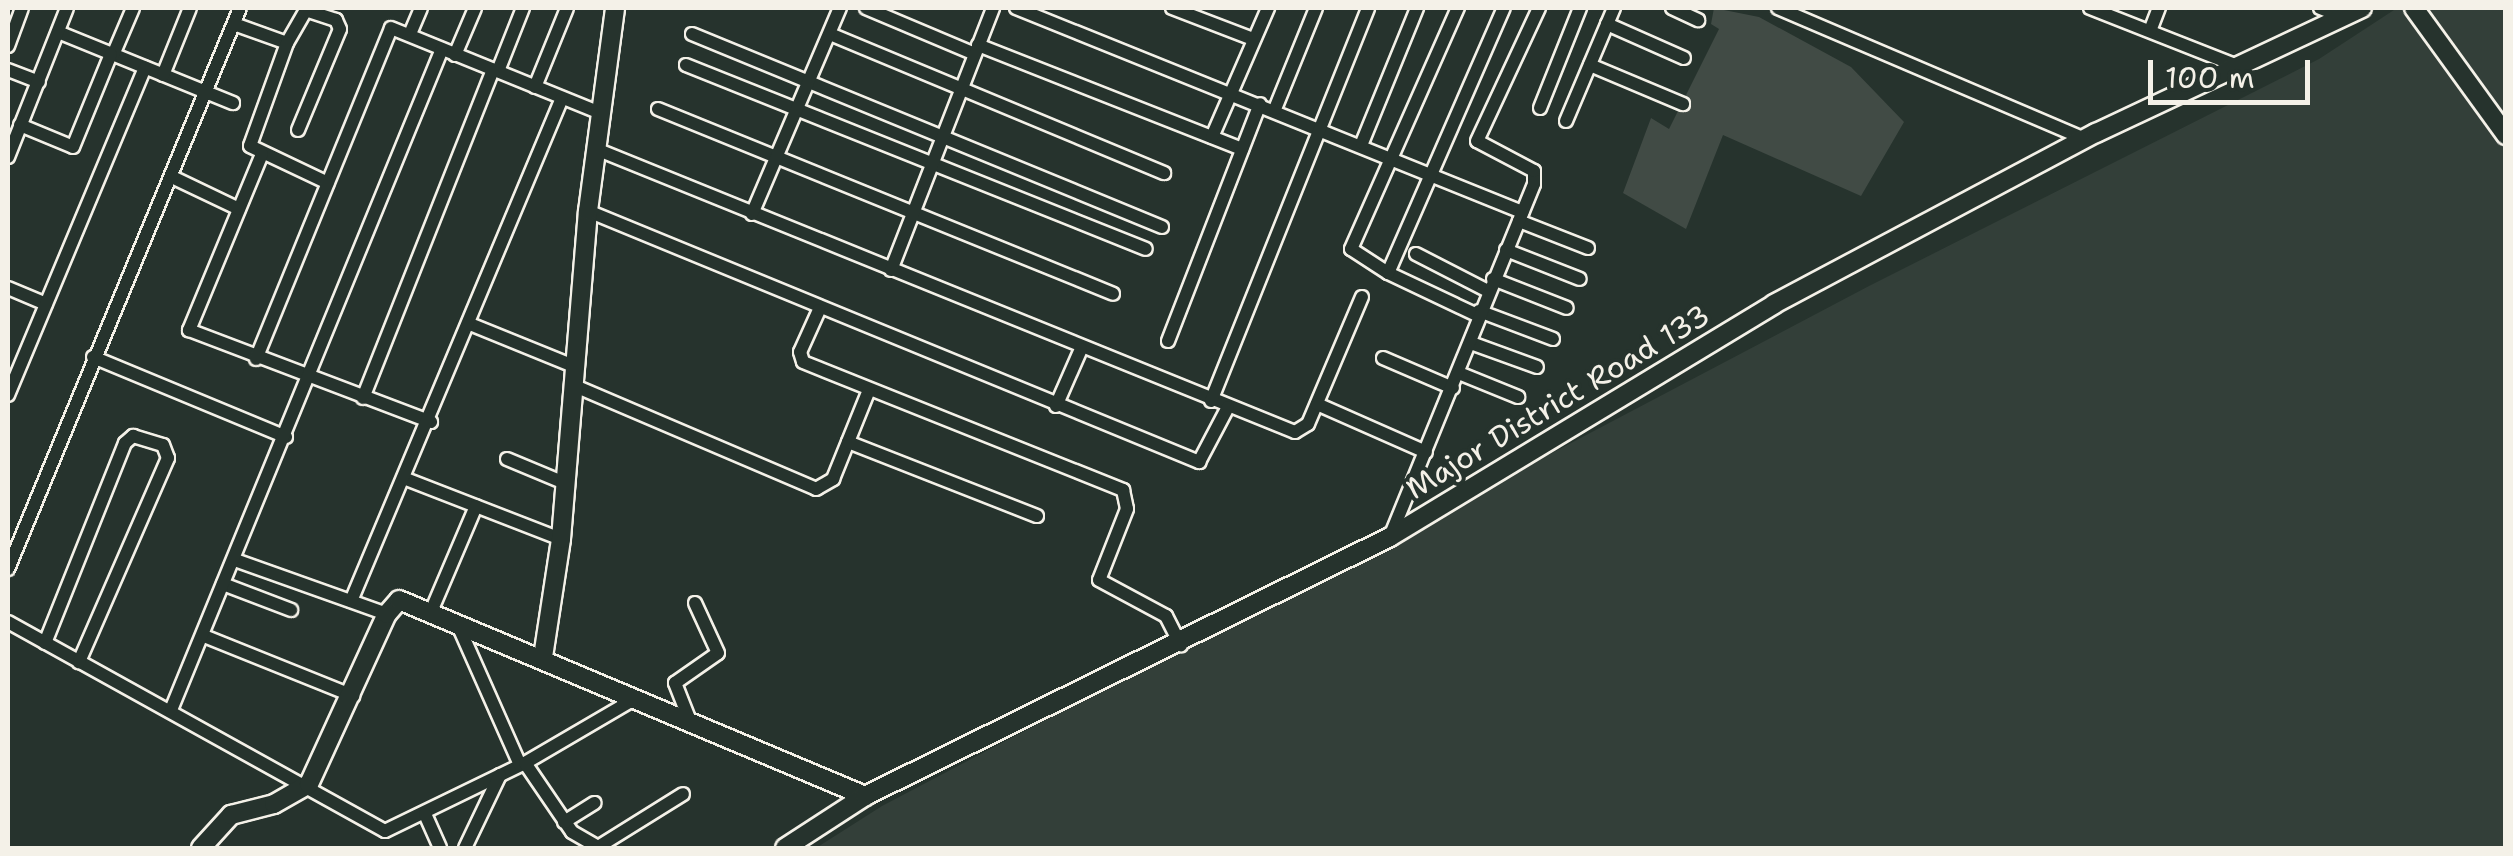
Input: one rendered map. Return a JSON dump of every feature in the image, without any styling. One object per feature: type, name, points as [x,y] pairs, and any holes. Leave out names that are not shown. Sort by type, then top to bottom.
[{"type":"main road","points":[[543,657],[562,539],[588,211],[616,8]]},
{"type":"main road","name":"Major District Road 133","points":[[785,848],[865,796],[1180,645],[1390,536],[1774,304],[2085,139],[2362,8]]},
{"type":"main road","points":[[2414,8],[2506,135]]},
{"type":"main road","points":[[201,848],[217,823],[310,784],[354,696],[387,614],[399,600],[543,657],[631,701],[690,721],[865,796]]},
{"type":"street","points":[[8,46],[22,8]]},
{"type":"street","points":[[8,156],[67,8]]},
{"type":"street","points":[[20,125],[73,147],[133,8]]},
{"type":"street","points":[[163,75],[190,8]]},
{"type":"street","points":[[8,570],[240,8]]},
{"type":"street","points":[[410,34],[421,8]]},
{"type":"street","points":[[171,710],[449,52],[475,8]]},
{"type":"street","points":[[364,398],[523,8]]},
{"type":"street","points":[[535,87],[567,8]]},
{"type":"street","points":[[752,214],[840,8]]},
{"type":"street","points":[[866,8],[1242,150]]},
{"type":"street","points":[[891,270],[993,8]]},
{"type":"street","points":[[1016,8],[1362,142],[1588,248]]},
{"type":"street","points":[[1172,8],[1253,39]]},
{"type":"street","points":[[1212,137],[1268,8]]},
{"type":"street","points":[[1275,110],[1316,8]]},
{"type":"street","points":[[1211,400],[1368,8]]},
{"type":"street","points":[[1362,142],[1417,8]]},
{"type":"street","points":[[1458,8],[1351,250],[1388,273],[1478,313],[1553,339]]},
{"type":"street","points":[[1388,273],[1504,8]]},
{"type":"street","points":[[1390,536],[1472,343],[1478,313],[1520,217],[1534,170],[1477,141],[1539,8]]},
{"type":"street","points":[[1540,108],[1580,8]]},
{"type":"street","points":[[1566,121],[1614,8]]},
{"type":"street","points":[[1672,8],[1698,20]]},
{"type":"street","points":[[1778,8],[2085,139]]},
{"type":"street","points":[[2090,8],[2235,66]]},
{"type":"street","points":[[2150,31],[2159,8]]},
{"type":"street","points":[[2320,8],[2344,17]]},
{"type":"street","points":[[298,130],[340,29],[327,12],[301,12],[250,140],[262,154],[328,182]]},
{"type":"street","points":[[234,24],[286,43]]},
{"type":"street","points":[[1607,24],[1684,58]]},
{"type":"street","points":[[256,359],[391,28],[600,114]]},
{"type":"street","points":[[58,32],[233,103]]},
{"type":"street","points":[[692,34],[809,78],[1162,227]]},
{"type":"street","points":[[830,34],[1164,172]]},
{"type":"street","points":[[686,64],[1146,249]]},
{"type":"street","points":[[1590,65],[1683,104]]},
{"type":"street","points":[[8,395],[145,68]]},
{"type":"street","points":[[8,70],[39,82]]},
{"type":"street","points":[[350,601],[431,422],[562,98]]},
{"type":"street","points":[[1168,341],[1260,104]]},
{"type":"street","points":[[658,109],[1113,294]]},
{"type":"street","points":[[596,149],[1081,349],[1295,432],[1308,424],[1362,297]]},
{"type":"street","points":[[262,154],[187,324],[194,334],[256,359],[431,422]]},
{"type":"street","points":[[172,177],[239,208]]},
{"type":"street","points":[[588,211],[819,310],[1199,462],[1228,407]]},
{"type":"street","points":[[1506,250],[1580,279]]},
{"type":"street","points":[[1416,254],[1490,285],[1567,308]]},
{"type":"street","points":[[9,294],[46,304]]},
{"type":"street","points":[[819,310],[800,357],[868,390],[1123,490],[1126,509],[1099,580],[1166,616],[1180,645]]},
{"type":"street","points":[[470,324],[816,489],[829,486],[868,390]]},
{"type":"street","points":[[1472,343],[1537,367]]},
{"type":"street","points":[[1056,406],[1081,349]]},
{"type":"street","points":[[93,357],[286,437]]},
{"type":"street","points":[[1383,358],[1452,388]]},
{"type":"street","points":[[1459,373],[1518,397]]},
{"type":"street","points":[[1317,404],[1426,452]]},
{"type":"street","points":[[45,643],[126,443],[133,436],[163,446],[168,458],[79,662]]},
{"type":"street","points":[[848,442],[1037,516]]},
{"type":"street","points":[[507,458],[567,484]]},
{"type":"street","points":[[406,478],[562,539]]},
{"type":"street","points":[[430,614],[476,506]]},
{"type":"street","points":[[234,560],[387,614]]},
{"type":"street","points":[[223,584],[292,610]]},
{"type":"street","points":[[690,721],[676,684],[714,660],[719,646],[695,602]]},
{"type":"street","points":[[8,622],[310,784],[385,831],[500,776],[631,701]]},
{"type":"street","points":[[458,625],[522,764],[577,844],[599,848],[683,794]]},
{"type":"street","points":[[204,636],[354,696]]},
{"type":"street","points":[[465,848],[500,776]]},
{"type":"street","points":[[564,822],[594,803]]},
{"type":"street","points":[[425,814],[440,848]]},
{"type":"shaded area","points":[[1714,8],[1759,17],[1851,67],[1904,122],[1861,196],[1723,135],[1686,229],[1623,193],[1651,118],[1669,129],[1719,29],[1711,24]]},
{"type":"shaded area","points":[[2397,8],[2505,8],[2505,848],[816,848],[882,806],[1869,286],[2319,59]]}]
